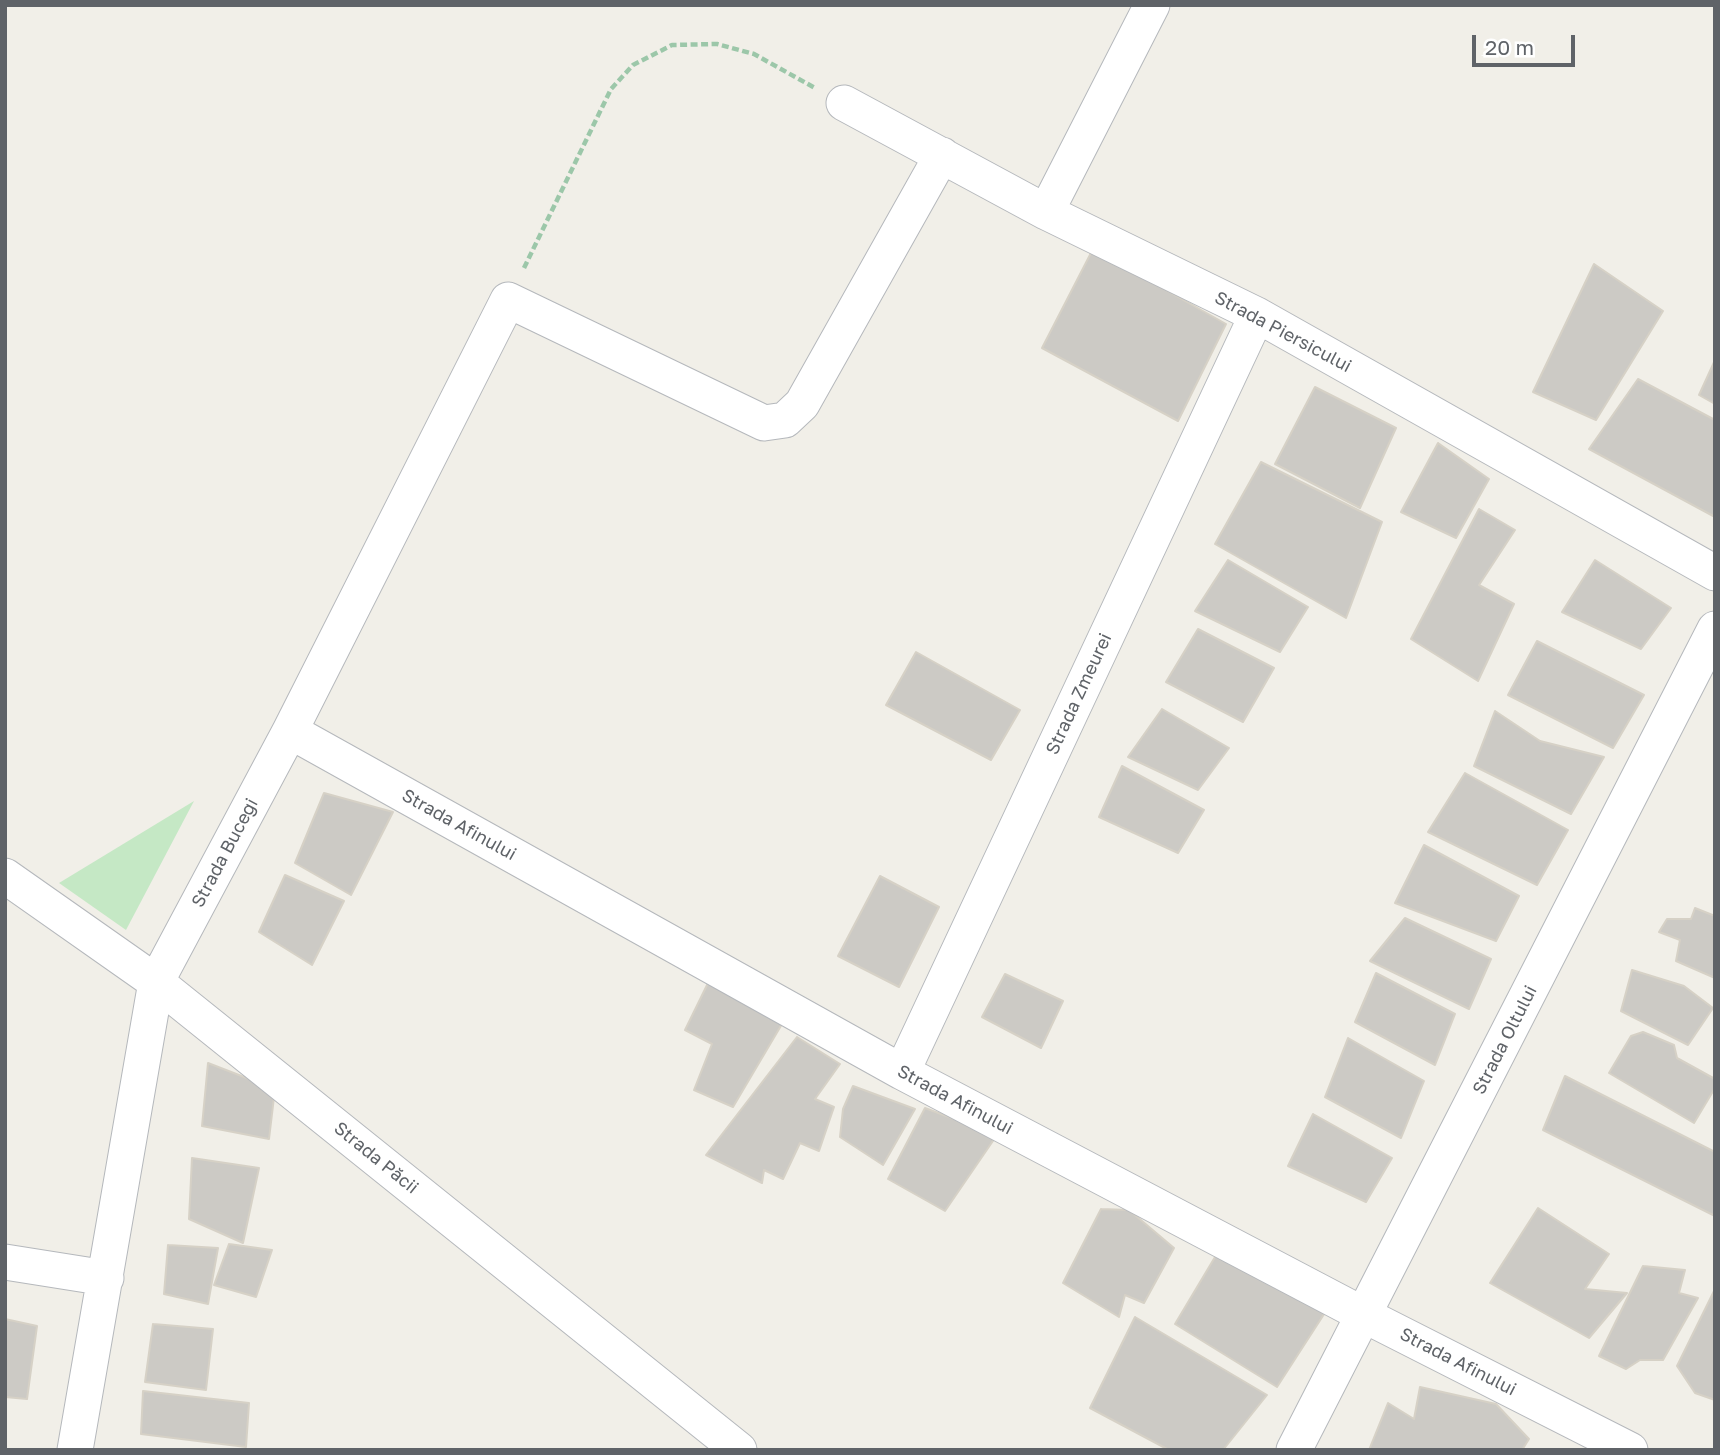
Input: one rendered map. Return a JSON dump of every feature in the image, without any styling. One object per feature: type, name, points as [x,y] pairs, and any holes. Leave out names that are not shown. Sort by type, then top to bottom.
[{"type":"street","points":[[1046,212],[1152,5]]},
{"type":"street","name":"Strada Piersicului","points":[[844,103],[1046,212],[1257,315],[1715,573]]},
{"type":"street","points":[[508,300],[764,423],[785,420],[802,404],[942,155]]},
{"type":"street","name":"Strada Bucegi","points":[[75,1450],[156,982],[290,731],[508,300]]},
{"type":"street","name":"Strada Zmeurei","points":[[902,1072],[1257,315]]},
{"type":"street","name":"Strada Oltului","points":[[1294,1450],[1715,629]]},
{"type":"street","name":"Strada Afinului","points":[[290,731],[902,1072],[1364,1315],[1630,1450]]},
{"type":"street","name":"Strada Păcii","points":[[5,876],[156,982],[739,1450]]},
{"type":"street","points":[[5,1262],[106,1278]]},
{"type":"path","points":[[508,300],[611,89],[633,65],[672,45],[717,44],[754,54],[844,103]]},
{"type":"green space","points":[[194,801],[126,930],[59,883]]},
{"type":"building","points":[[1093,249],[1226,324],[1178,421],[1042,348]]},
{"type":"building","points":[[1594,264],[1663,311],[1596,420],[1533,392]]},
{"type":"building","points":[[1715,360],[1715,404],[1699,395]]},
{"type":"building","points":[[1638,379],[1715,420],[1715,517],[1589,449]]},
{"type":"building","points":[[1315,387],[1396,428],[1360,508],[1275,464]]},
{"type":"building","points":[[1438,443],[1489,479],[1456,538],[1401,512]]},
{"type":"building","points":[[1261,462],[1382,522],[1346,618],[1215,544]]},
{"type":"building","points":[[1479,509],[1515,530],[1479,585],[1514,604],[1478,681],[1411,639]]},
{"type":"building","points":[[1228,560],[1308,607],[1280,652],[1195,611]]},
{"type":"building","points":[[1595,560],[1671,608],[1641,649],[1562,612]]},
{"type":"building","points":[[1198,629],[1274,668],[1243,722],[1166,682]]},
{"type":"building","points":[[1537,641],[1644,695],[1613,748],[1508,695]]},
{"type":"building","points":[[916,652],[1020,710],[991,760],[886,705]]},
{"type":"building","points":[[1162,709],[1229,748],[1198,790],[1128,757]]},
{"type":"building","points":[[1495,711],[1540,741],[1604,757],[1571,814],[1474,766]]},
{"type":"building","points":[[1122,766],[1204,810],[1178,853],[1099,817]]},
{"type":"building","points":[[1465,773],[1568,830],[1537,885],[1428,832]]},
{"type":"building","points":[[324,793],[393,812],[351,895],[295,863]]},
{"type":"building","points":[[1424,845],[1519,896],[1496,941],[1395,903]]},
{"type":"building","points":[[285,875],[344,901],[312,965],[259,932]]},
{"type":"building","points":[[880,876],[939,907],[899,987],[838,956]]},
{"type":"building","points":[[1695,908],[1715,916],[1715,978],[1676,961],[1680,940],[1659,932],[1667,919],[1691,919]]},
{"type":"building","points":[[1405,918],[1491,959],[1469,1009],[1370,961]]},
{"type":"building","points":[[1632,970],[1684,986],[1713,1008],[1688,1045],[1621,1011]]},
{"type":"building","points":[[1376,973],[1455,1014],[1435,1065],[1355,1022]]},
{"type":"building","points":[[1005,974],[1063,1001],[1041,1048],[982,1017]]},
{"type":"building","points":[[709,981],[782,1024],[733,1107],[694,1090],[712,1044],[685,1030]]},
{"type":"building","points":[[1643,1032],[1674,1045],[1677,1058],[1715,1079],[1715,1088],[1694,1123],[1609,1073],[1631,1036]]},
{"type":"building","points":[[797,1037],[840,1064],[815,1099],[834,1107],[819,1151],[800,1143],[783,1179],[764,1170],[762,1183],[706,1155]]},
{"type":"building","points":[[1348,1038],[1424,1081],[1401,1138],[1325,1097]]},
{"type":"building","points":[[208,1063],[275,1089],[269,1139],[202,1126]]},
{"type":"building","points":[[1565,1076],[1715,1152],[1715,1216],[1543,1130]]},
{"type":"building","points":[[853,1086],[915,1109],[883,1165],[840,1137],[843,1109]]},
{"type":"building","points":[[925,1108],[997,1135],[945,1211],[888,1179]]},
{"type":"building","points":[[1313,1114],[1392,1158],[1366,1202],[1288,1166]]},
{"type":"building","points":[[192,1158],[259,1168],[243,1243],[189,1219]]},
{"type":"building","points":[[1538,1208],[1609,1254],[1585,1289],[1627,1293],[1589,1338],[1490,1283]]},
{"type":"building","points":[[1101,1209],[1129,1210],[1174,1248],[1144,1303],[1125,1295],[1119,1317],[1063,1283]]},
{"type":"building","points":[[229,1244],[272,1250],[256,1297],[214,1285]]},
{"type":"building","points":[[168,1245],[218,1248],[208,1304],[164,1294]]},
{"type":"building","points":[[1221,1247],[1328,1308],[1277,1387],[1175,1324]]},
{"type":"building","points":[[1643,1266],[1685,1270],[1679,1293],[1698,1298],[1663,1360],[1640,1360],[1626,1369],[1599,1356]]},
{"type":"building","points":[[1714,1291],[1715,1400],[1695,1393],[1677,1366]]},
{"type":"building","points":[[1135,1317],[1267,1395],[1223,1450],[1169,1450],[1090,1408]]},
{"type":"building","points":[[5,1319],[37,1326],[27,1399],[5,1397]]},
{"type":"building","points":[[153,1324],[213,1329],[206,1390],[145,1382]]},
{"type":"building","points":[[1420,1387],[1496,1404],[1529,1439],[1522,1450],[1369,1450],[1388,1403],[1414,1419]]},
{"type":"building","points":[[143,1391],[249,1403],[246,1447],[141,1434]]}]
